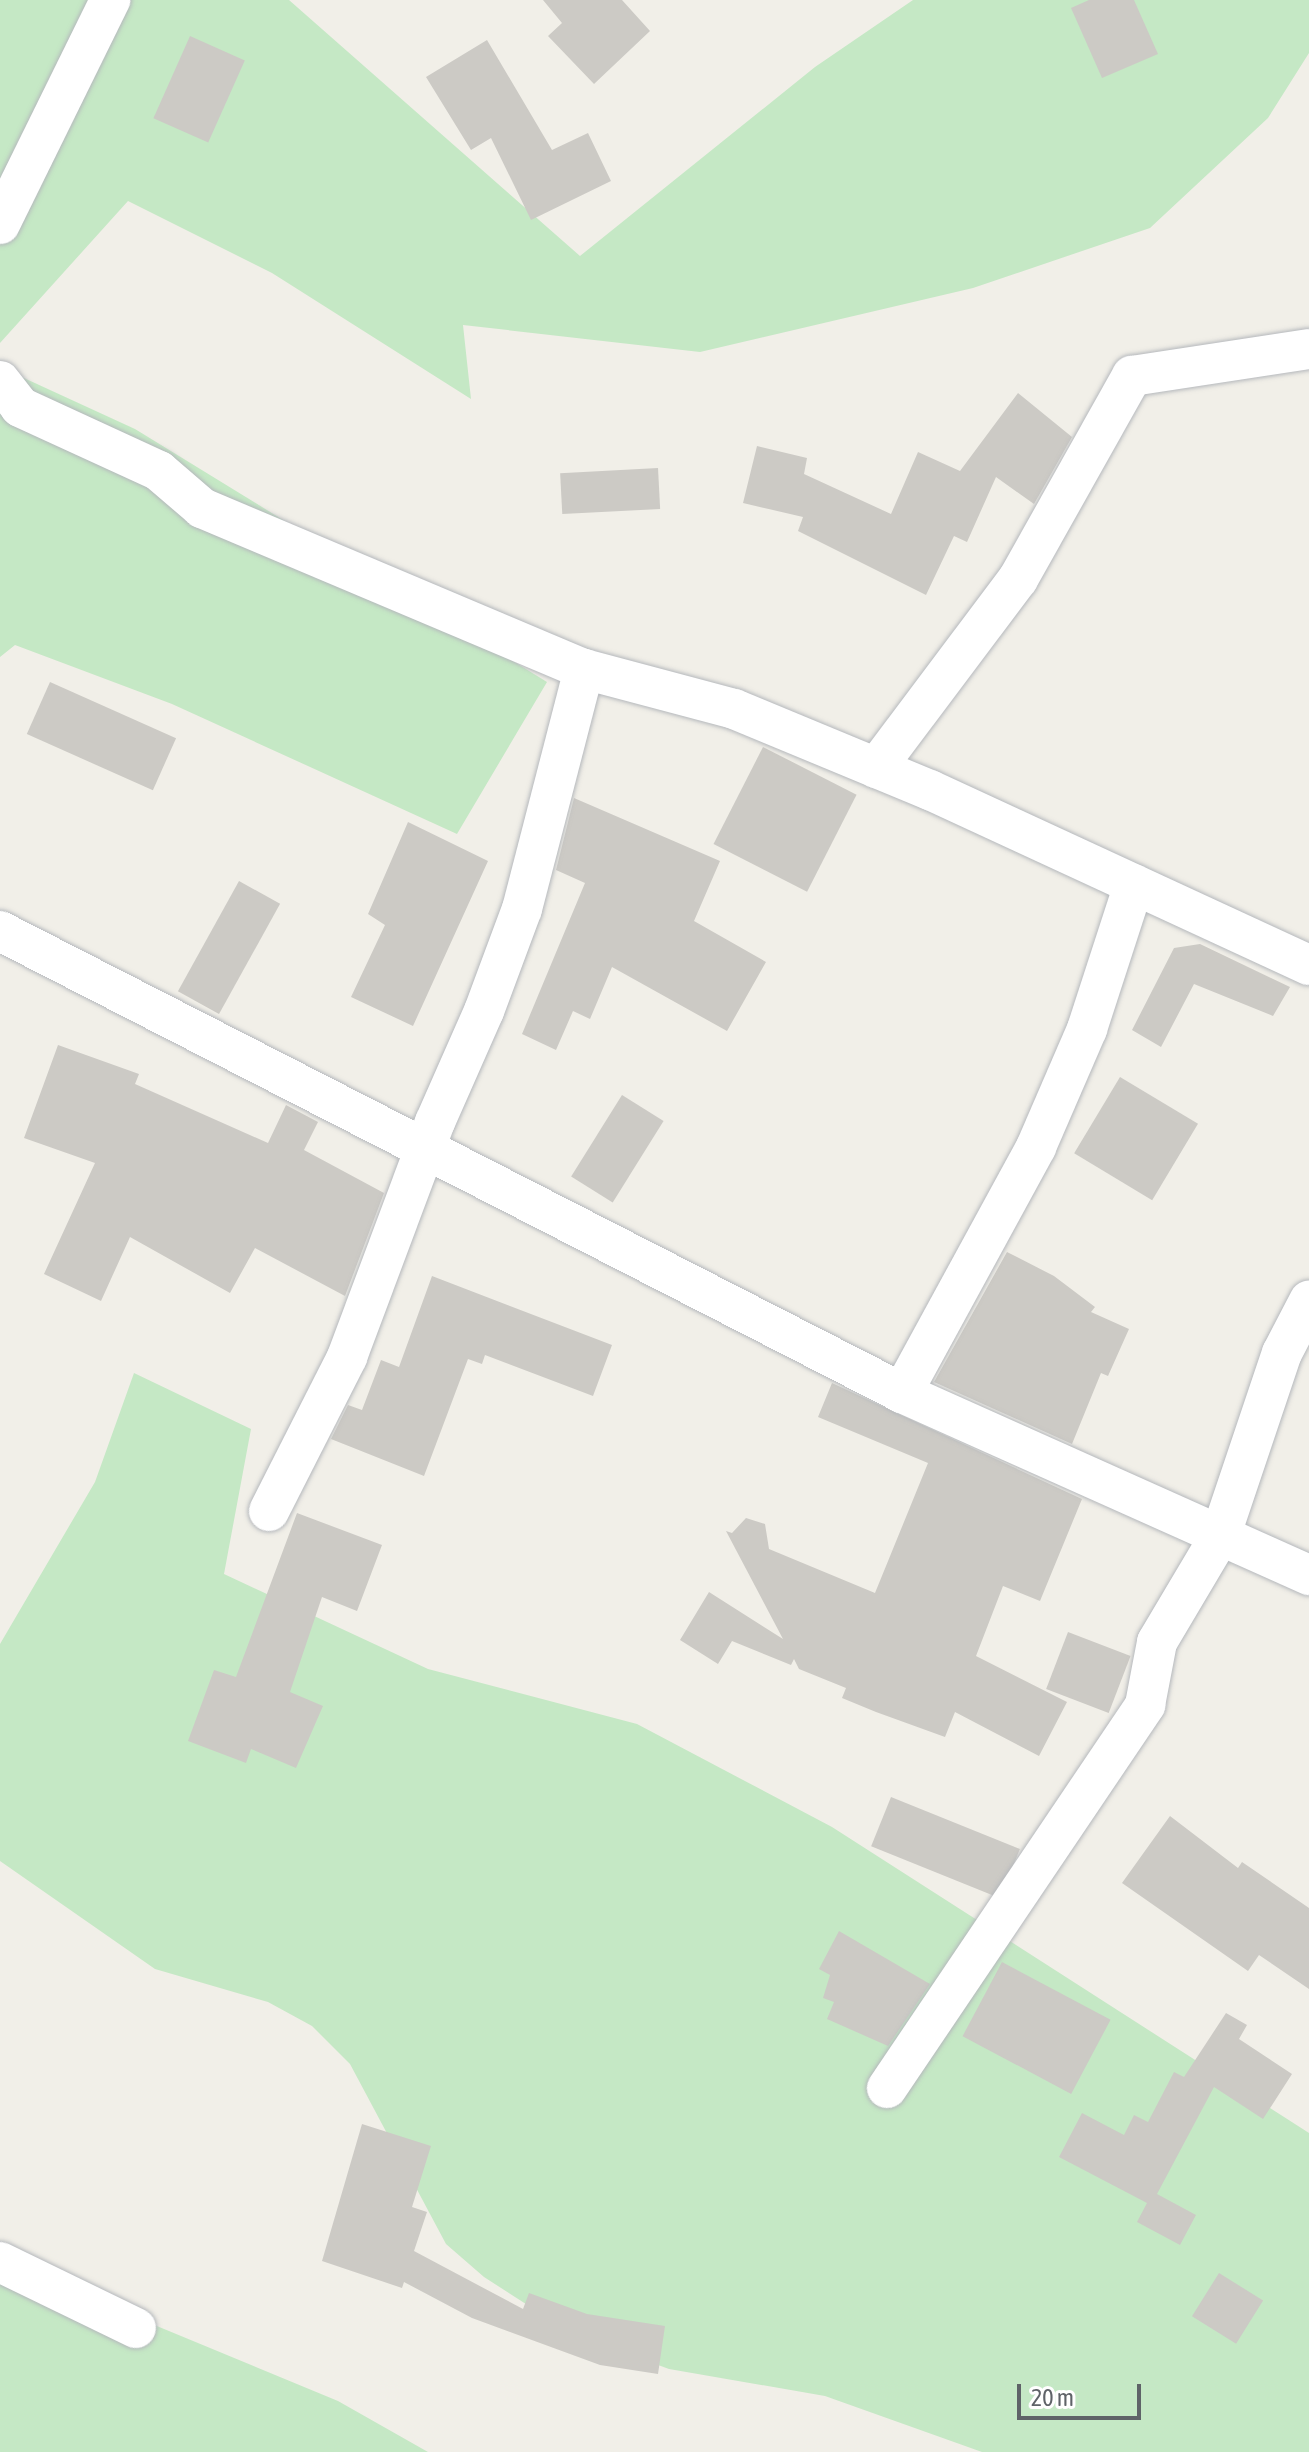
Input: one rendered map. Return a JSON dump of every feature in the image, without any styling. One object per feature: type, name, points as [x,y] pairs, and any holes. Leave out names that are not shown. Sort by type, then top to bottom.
[{"type":"street","points":[[0,224],[110,0]]},
{"type":"street","points":[[876,768],[1018,579],[1132,376],[1309,349]]},
{"type":"street","points":[[0,381],[20,407],[159,471],[202,508],[584,669],[734,709],[876,768],[1309,965]]},
{"type":"street","points":[[269,1511],[347,1357],[425,1148],[522,909],[584,669]]},
{"type":"street","points":[[902,1393],[1036,1147],[1087,1029],[1134,884]]},
{"type":"street","points":[[0,931],[902,1393],[1309,1575]]},
{"type":"street","points":[[887,2088],[1145,1705],[1157,1642],[1221,1534],[1282,1353],[1309,1301]]},
{"type":"street","points":[[0,2262],[136,2328]]},
{"type":"green space","points":[[0,0],[289,0],[580,256],[815,67],[913,0],[1309,0],[1309,53],[1268,118],[1150,228],[973,288],[700,352],[463,325],[471,399],[272,273],[128,201],[0,343]]},
{"type":"green space","points":[[0,367],[135,429],[547,682],[457,834],[172,704],[15,645],[0,657]]},
{"type":"green space","points":[[134,1373],[251,1429],[224,1574],[428,1669],[637,1724],[832,1827],[1309,2133],[1309,2452],[982,2452],[825,2396],[669,2369],[571,2333],[484,2277],[446,2244],[350,2064],[312,2026],[268,2002],[155,1969],[0,1861],[0,1644],[95,1482]]},
{"type":"green space","points":[[0,2252],[152,2324],[338,2401],[428,2452],[0,2452]]},
{"type":"building","points":[[543,0],[622,0],[650,31],[594,84],[548,36],[562,23]]},
{"type":"building","points":[[1089,0],[1134,0],[1158,54],[1102,78],[1071,8]]},
{"type":"building","points":[[190,36],[245,60],[208,143],[153,118]]},
{"type":"building","points":[[487,40],[552,150],[588,133],[611,181],[531,220],[491,138],[471,150],[426,77]]},
{"type":"building","points":[[1018,393],[1072,437],[1034,504],[996,477],[967,542],[954,536],[926,595],[798,531],[803,517],[743,503],[757,446],[807,458],[804,474],[891,514],[918,452],[960,471]]},
{"type":"building","points":[[658,468],[660,509],[562,514],[560,473]]},
{"type":"building","points":[[50,682],[176,738],[153,790],[27,734]]},
{"type":"building","points":[[763,747],[857,795],[807,892],[714,844]]},
{"type":"building","points":[[574,798],[720,861],[694,921],[766,962],[727,1031],[612,967],[590,1019],[573,1011],[556,1050],[522,1034],[585,883],[556,870]]},
{"type":"building","points":[[408,822],[488,861],[413,1026],[351,997],[385,925],[368,914]]},
{"type":"building","points":[[239,881],[280,904],[219,1014],[178,991]]},
{"type":"building","points":[[1200,944],[1290,987],[1273,1016],[1194,984],[1161,1047],[1132,1030],[1174,948]]},
{"type":"building","points":[[58,1045],[139,1074],[135,1084],[268,1143],[286,1105],[318,1122],[304,1150],[384,1193],[345,1296],[255,1248],[230,1293],[130,1237],[101,1301],[44,1274],[95,1163],[24,1138]]},
{"type":"building","points":[[1120,1077],[1198,1124],[1152,1200],[1074,1153]]},
{"type":"building","points":[[622,1095],[664,1121],[613,1202],[571,1176]]},
{"type":"building","points":[[1007,1252],[1054,1276],[1095,1307],[1091,1312],[1129,1329],[1108,1376],[1101,1373],[1072,1444],[934,1382]]},
{"type":"building","points":[[432,1276],[612,1345],[593,1396],[485,1355],[482,1364],[468,1359],[424,1476],[331,1439],[348,1405],[362,1410],[381,1360],[399,1367]]},
{"type":"building","points":[[832,1383],[1082,1499],[1040,1601],[1003,1586],[976,1656],[1067,1702],[1039,1756],[955,1712],[945,1737],[876,1712],[842,1698],[846,1688],[799,1669],[794,1659],[791,1665],[732,1641],[718,1664],[680,1640],[709,1592],[783,1639],[726,1531],[732,1533],[746,1518],[765,1524],[769,1549],[875,1593],[928,1463],[818,1417]]},
{"type":"building","points":[[297,1513],[382,1545],[357,1611],[322,1597],[290,1692],[323,1706],[296,1768],[251,1749],[246,1763],[188,1741],[214,1670],[236,1677]]},
{"type":"building","points":[[1068,1632],[1131,1656],[1109,1713],[1046,1689]]},
{"type":"building","points":[[891,1797],[1020,1849],[1000,1898],[871,1846]]},
{"type":"building","points":[[1170,1816],[1238,1868],[1242,1862],[1309,1908],[1309,1989],[1259,1955],[1248,1971],[1122,1883]]},
{"type":"building","points":[[839,1931],[930,1984],[888,2046],[827,2019],[834,2002],[823,1998],[830,1975],[819,1969]]},
{"type":"building","points":[[1002,1962],[1111,2020],[1071,2094],[963,2036]]},
{"type":"building","points":[[1226,2013],[1247,2025],[1239,2039],[1292,2074],[1263,2119],[1214,2087],[1157,2194],[1196,2215],[1180,2245],[1137,2222],[1147,2203],[1059,2157],[1082,2113],[1124,2135],[1134,2115],[1148,2122],[1174,2072],[1184,2077]]},
{"type":"building","points":[[362,2124],[431,2146],[412,2207],[427,2212],[414,2251],[523,2309],[529,2293],[587,2314],[665,2326],[658,2374],[600,2365],[472,2318],[404,2282],[402,2288],[322,2261]]},
{"type":"building","points":[[1219,2273],[1263,2301],[1236,2344],[1192,2316]]}]
